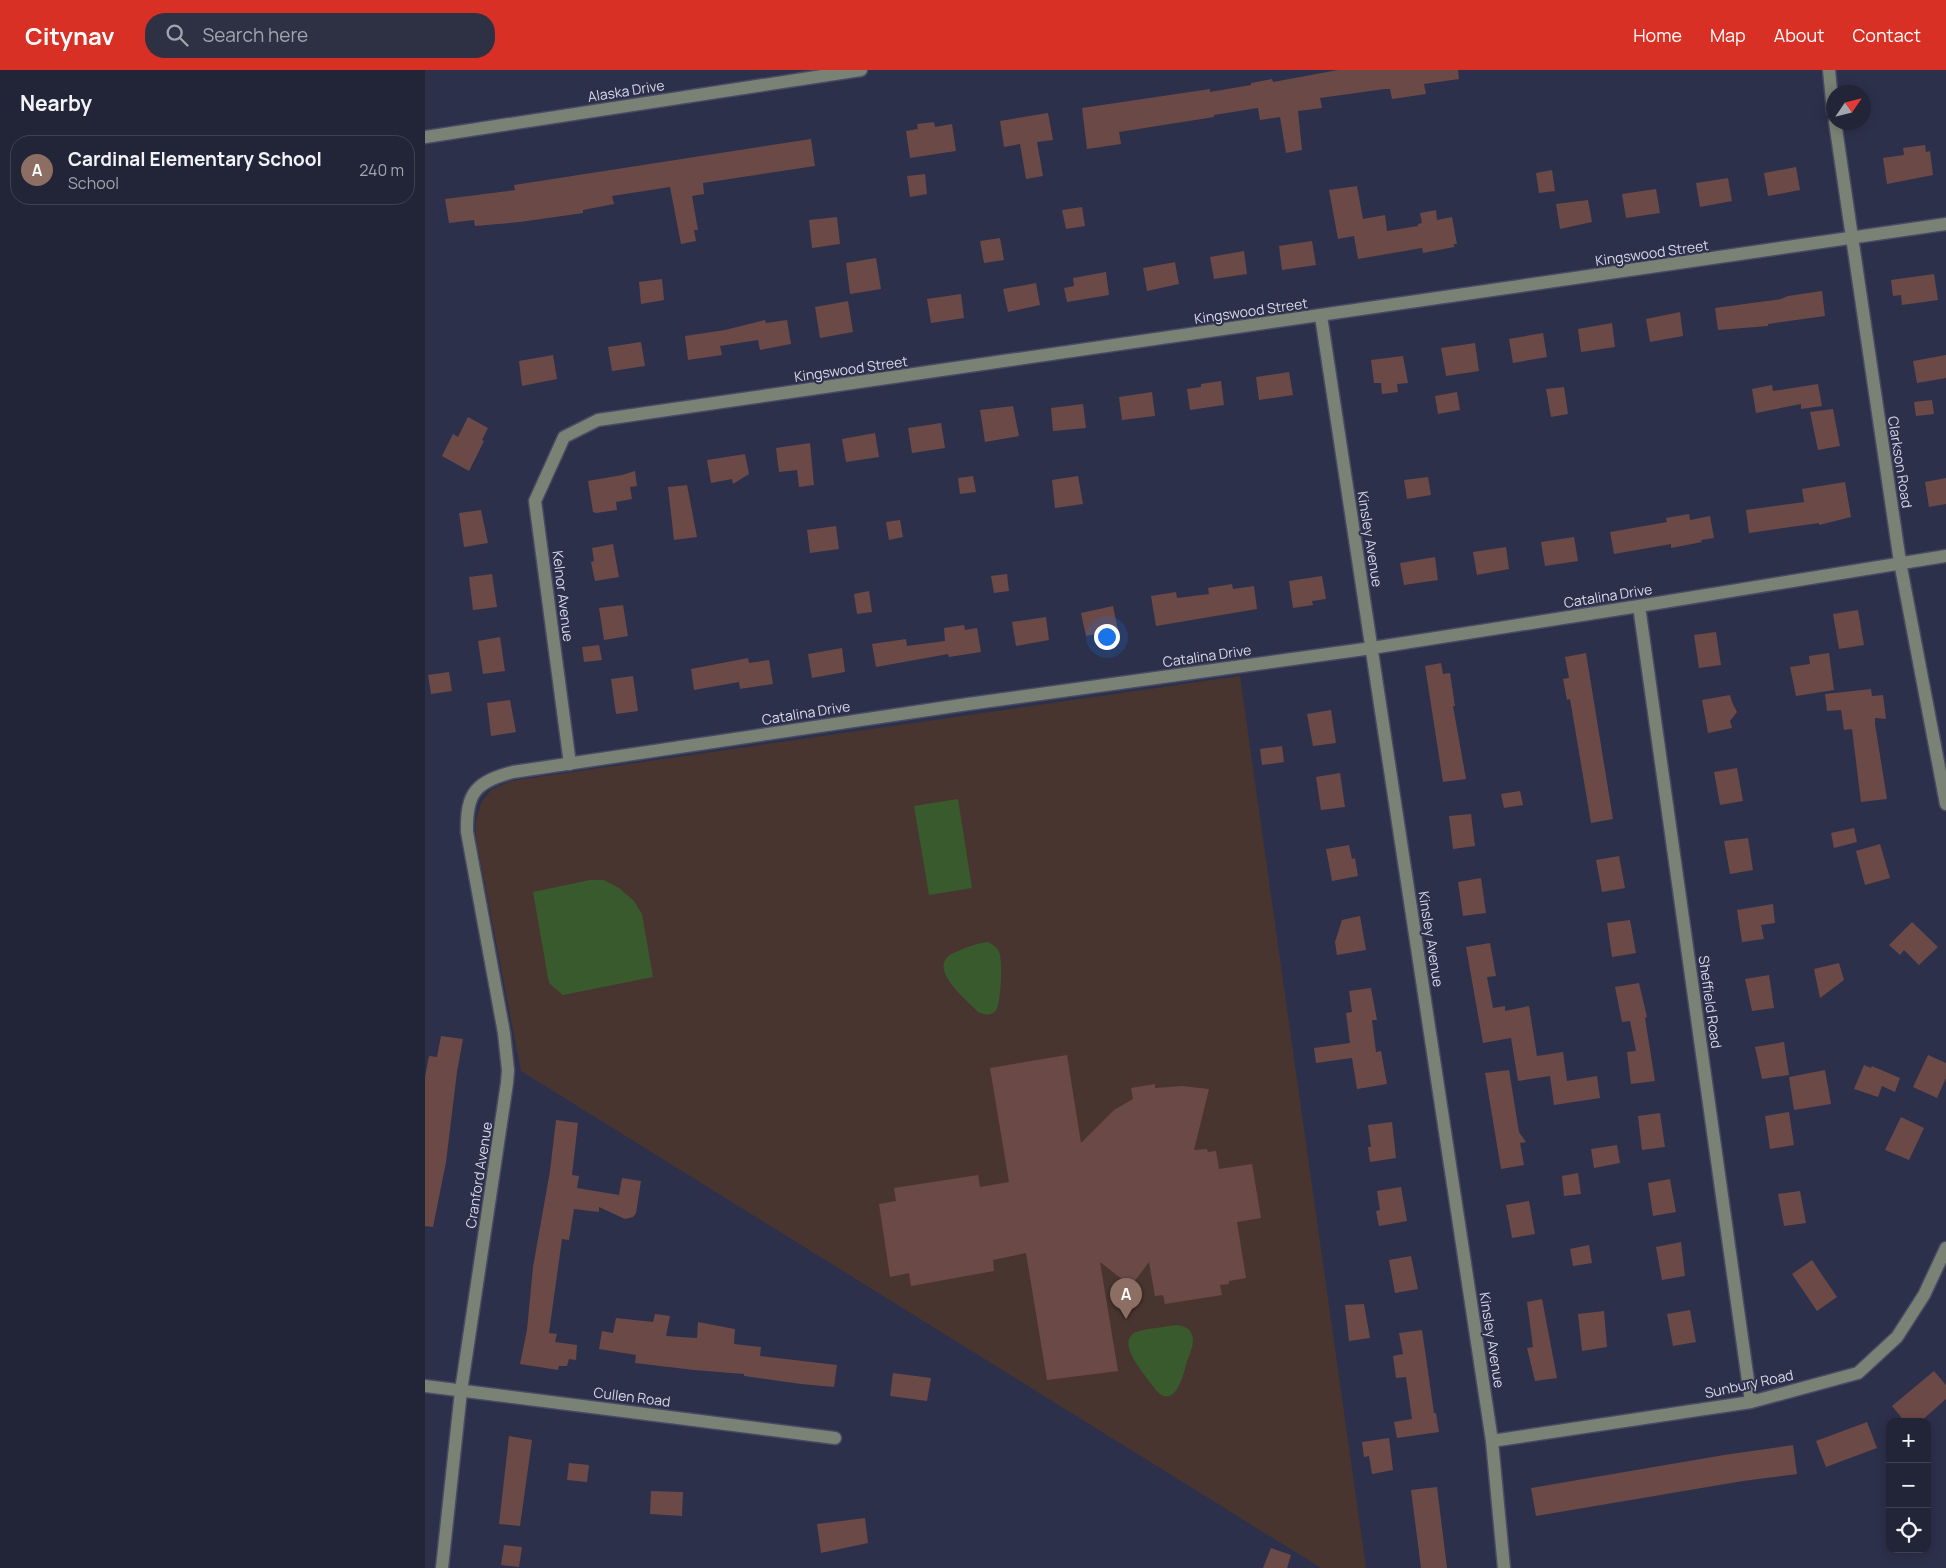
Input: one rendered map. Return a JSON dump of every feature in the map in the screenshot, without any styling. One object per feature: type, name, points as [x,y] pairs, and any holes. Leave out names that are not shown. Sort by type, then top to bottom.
[{"type":"street","name":"Alaska Drive","points":[[425,137],[861,70]]},
{"type":"street","points":[[1829,70],[1830,85]]},
{"type":"street","name":"Clarkson Road","points":[[1836,130],[1900,562],[1946,804]]},
{"type":"street","name":"Kingswood Street","points":[[565,437],[598,420],[1946,224]]},
{"type":"street","name":"Kinsley Avenue","points":[[1321,316],[1492,1441],[1504,1568]]},
{"type":"street","name":"Kelnor Avenue","points":[[565,437],[535,501],[570,764]]},
{"type":"street","name":"Catalina Drive","points":[[475,789],[492,779],[513,772],[968,704],[1372,648],[1946,556]]},
{"type":"street","name":"Sheffield Road","points":[[1639,606],[1751,1402]]},
{"type":"street","name":"Cranford Avenue","points":[[442,1568],[461,1391],[505,1104],[508,1070],[504,1033],[467,832],[466,818],[475,789]]},
{"type":"street","name":"Sunbury Road","points":[[1492,1441],[1751,1402],[1858,1373],[1897,1337],[1924,1294],[1946,1248]]},
{"type":"street","name":"Cullen Road","points":[[425,1386],[835,1438]]},
{"type":"shaded area","points":[[1240,676],[1366,1568],[1321,1568],[521,1071],[476,838],[476,821],[481,803],[491,790],[511,781]]},
{"type":"green space","points":[[958,799],[972,888],[929,895],[914,806]]},
{"type":"green space","points":[[590,880],[604,880],[619,888],[634,901],[642,914],[653,977],[563,995],[549,983],[533,892]]},
{"type":"green space","points":[[988,942],[996,947],[999,952],[1000,991],[996,1010],[992,1013],[983,1014],[978,1012],[956,990],[949,981],[944,964],[948,957],[958,951],[976,944]]},
{"type":"green space","points":[[1177,1325],[1190,1331],[1193,1345],[1180,1384],[1176,1391],[1166,1396],[1159,1393],[1137,1365],[1129,1348],[1129,1341],[1131,1335],[1139,1331]]},
{"type":"building","points":[[1338,70],[1458,70],[1459,79],[1424,84],[1426,94],[1392,99],[1390,89],[1320,98],[1322,108],[1298,111],[1302,150],[1286,153],[1280,117],[1260,120],[1258,108],[1119,132],[1121,144],[1087,149],[1082,108],[1210,89],[1210,92],[1251,85],[1251,83],[1272,79],[1273,82]]},
{"type":"building","points":[[1048,113],[1053,140],[1037,142],[1043,176],[1026,179],[1020,144],[1004,147],[1000,121]]},
{"type":"building","points":[[934,122],[935,127],[952,124],[956,151],[910,158],[906,131],[918,129],[917,124]]},
{"type":"building","points":[[811,139],[815,166],[703,183],[704,194],[692,196],[698,230],[694,230],[696,241],[681,244],[670,187],[612,196],[614,204],[583,210],[583,213],[475,226],[474,220],[449,223],[445,199],[515,190],[514,185]]},
{"type":"building","points":[[1925,145],[1926,152],[1930,151],[1933,175],[1887,184],[1883,158],[1904,155],[1903,148]]},
{"type":"building","points":[[1796,167],[1800,190],[1768,196],[1764,173]]},
{"type":"building","points":[[1552,170],[1555,191],[1539,193],[1536,173]]},
{"type":"building","points":[[925,174],[927,194],[910,197],[907,176]]},
{"type":"building","points":[[1728,178],[1732,201],[1700,207],[1696,183]]},
{"type":"building","points":[[1357,186],[1363,219],[1385,215],[1387,231],[1418,226],[1418,224],[1422,223],[1420,213],[1436,210],[1437,220],[1452,217],[1457,244],[1454,244],[1454,247],[1423,253],[1422,248],[1358,259],[1354,236],[1338,239],[1329,190]]},
{"type":"building","points":[[1656,189],[1660,213],[1626,218],[1622,194]]},
{"type":"building","points":[[1588,200],[1592,222],[1560,229],[1556,204]]},
{"type":"building","points":[[1082,207],[1085,226],[1066,229],[1062,210]]},
{"type":"building","points":[[837,217],[840,244],[812,248],[809,220]]},
{"type":"building","points":[[1000,238],[1004,260],[984,263],[980,241]]},
{"type":"building","points":[[1312,241],[1316,265],[1282,270],[1279,246]]},
{"type":"building","points":[[1244,251],[1247,274],[1214,279],[1210,257]]},
{"type":"building","points":[[876,258],[881,289],[850,294],[846,263]]},
{"type":"building","points":[[1175,262],[1179,284],[1147,291],[1143,268]]},
{"type":"building","points":[[1106,272],[1109,295],[1067,302],[1064,288],[1074,286],[1073,278]]},
{"type":"building","points":[[1934,274],[1938,300],[1902,305],[1901,295],[1893,296],[1891,280]]},
{"type":"building","points":[[662,279],[664,300],[641,304],[639,282]]},
{"type":"building","points":[[1036,283],[1040,305],[1008,312],[1003,289]]},
{"type":"building","points":[[1822,291],[1825,316],[1768,324],[1768,326],[1718,330],[1715,308]]},
{"type":"building","points":[[961,294],[964,318],[931,323],[927,299]]},
{"type":"building","points":[[848,301],[853,332],[820,338],[815,307]]},
{"type":"building","points":[[1680,312],[1683,336],[1650,342],[1646,319]]},
{"type":"building","points":[[765,320],[766,323],[787,320],[791,344],[760,350],[758,340],[720,346],[722,355],[688,360],[685,336],[725,330]]},
{"type":"building","points":[[1612,323],[1615,347],[1581,352],[1578,329]]},
{"type":"building","points":[[1543,333],[1547,357],[1513,363],[1509,339]]},
{"type":"building","points":[[641,342],[645,366],[612,371],[608,347]]},
{"type":"building","points":[[1475,343],[1479,371],[1446,376],[1441,348]]},
{"type":"building","points":[[553,355],[557,379],[522,386],[519,361]]},
{"type":"building","points":[[1946,355],[1946,378],[1917,383],[1913,361]]},
{"type":"building","points":[[1403,356],[1408,383],[1397,384],[1398,392],[1382,394],[1381,383],[1374,383],[1371,360]]},
{"type":"building","points":[[1289,372],[1293,395],[1259,400],[1256,377]]},
{"type":"building","points":[[1221,381],[1224,405],[1190,410],[1187,389],[1201,387],[1201,384]]},
{"type":"building","points":[[1818,384],[1822,406],[1801,409],[1801,404],[1756,413],[1752,389],[1772,385],[1773,391]]},
{"type":"building","points":[[1564,387],[1568,414],[1551,417],[1546,389]]},
{"type":"building","points":[[1152,392],[1155,416],[1122,420],[1119,397]]},
{"type":"building","points":[[1457,392],[1460,410],[1438,414],[1435,396]]},
{"type":"building","points":[[1932,400],[1934,414],[1916,416],[1914,402]]},
{"type":"building","points":[[1083,404],[1086,428],[1053,431],[1051,408]]},
{"type":"building","points":[[1013,406],[1019,436],[985,442],[980,410]]},
{"type":"building","points":[[1833,409],[1840,446],[1818,450],[1810,412]]},
{"type":"building","points":[[468,417],[488,428],[482,440],[484,441],[469,471],[442,456],[453,434],[458,437]]},
{"type":"building","points":[[941,423],[945,448],[912,453],[908,428]]},
{"type":"building","points":[[875,433],[879,457],[846,462],[842,439]]},
{"type":"building","points":[[810,443],[814,485],[799,487],[797,470],[779,472],[776,448]]},
{"type":"building","points":[[745,454],[749,474],[733,484],[732,479],[711,483],[707,460]]},
{"type":"building","points":[[635,471],[637,486],[630,487],[632,499],[616,502],[617,510],[593,512],[588,481]]},
{"type":"building","points":[[973,476],[976,492],[960,494],[958,478]]},
{"type":"building","points":[[1078,476],[1083,504],[1055,508],[1052,480]]},
{"type":"building","points":[[1428,477],[1431,495],[1407,499],[1404,480]]},
{"type":"building","points":[[1946,478],[1946,504],[1929,507],[1925,482]]},
{"type":"building","points":[[1845,482],[1851,517],[1819,525],[1819,523],[1749,533],[1746,510],[1804,502],[1802,489]]},
{"type":"building","points":[[687,485],[697,537],[674,540],[668,487]]},
{"type":"building","points":[[481,510],[488,543],[464,547],[459,513]]},
{"type":"building","points":[[1689,514],[1690,520],[1710,516],[1714,538],[1671,548],[1671,544],[1614,554],[1610,532],[1667,522],[1666,518]]},
{"type":"building","points":[[900,520],[903,537],[889,540],[886,522]]},
{"type":"building","points":[[836,526],[839,549],[810,553],[807,530]]},
{"type":"building","points":[[1574,537],[1578,561],[1545,566],[1541,542]]},
{"type":"building","points":[[613,544],[619,577],[595,581],[591,562],[594,561],[592,548]]},
{"type":"building","points":[[1506,547],[1509,569],[1477,575],[1473,552]]},
{"type":"building","points":[[1435,557],[1438,580],[1404,585],[1400,563]]},
{"type":"building","points":[[492,574],[497,607],[473,610],[469,577]]},
{"type":"building","points":[[1007,574],[1009,591],[994,593],[991,576]]},
{"type":"building","points":[[1322,576],[1326,599],[1312,601],[1313,605],[1293,608],[1289,581]]},
{"type":"building","points":[[1232,584],[1233,589],[1254,586],[1257,609],[1156,626],[1151,596],[1176,592],[1177,598],[1209,594],[1208,588]]},
{"type":"building","points":[[869,591],[872,612],[857,614],[854,594]]},
{"type":"building","points":[[623,605],[628,636],[604,640],[599,608]]},
{"type":"building","points":[[1113,606],[1118,630],[1086,636],[1081,613]]},
{"type":"building","points":[[1858,610],[1864,645],[1839,649],[1833,614]]},
{"type":"building","points":[[1046,617],[1049,640],[1016,646],[1012,622]]},
{"type":"building","points":[[964,625],[965,630],[977,628],[981,652],[949,657],[948,654],[876,667],[872,644],[906,639],[907,646],[945,641],[944,628]]},
{"type":"building","points":[[1716,632],[1721,665],[1699,668],[1694,635]]},
{"type":"building","points":[[500,637],[505,671],[483,674],[478,641]]},
{"type":"building","points":[[599,645],[602,660],[584,662],[582,647]]},
{"type":"building","points":[[842,648],[845,672],[812,678],[808,654]]},
{"type":"building","points":[[1586,653],[1613,819],[1591,823],[1570,699],[1567,700],[1563,679],[1569,678],[1565,657]]},
{"type":"building","points":[[1829,653],[1834,690],[1796,696],[1790,667],[1810,664],[1809,656]]},
{"type":"building","points":[[748,658],[749,663],[769,660],[773,684],[740,689],[739,682],[694,690],[691,669]]},
{"type":"building","points":[[1441,663],[1443,674],[1450,673],[1455,706],[1453,706],[1466,779],[1443,782],[1425,666]]},
{"type":"building","points":[[449,672],[452,691],[431,694],[428,675]]},
{"type":"building","points":[[633,676],[638,711],[616,714],[611,679]]},
{"type":"building","points":[[1871,689],[1872,696],[1883,695],[1886,719],[1875,718],[1875,724],[1887,799],[1861,802],[1852,729],[1844,730],[1841,710],[1827,711],[1825,694]]},
{"type":"building","points":[[1730,695],[1737,712],[1730,721],[1732,728],[1708,733],[1702,700]]},
{"type":"building","points":[[510,700],[516,732],[491,736],[487,703]]},
{"type":"building","points":[[1331,710],[1336,743],[1313,746],[1307,714]]},
{"type":"building","points":[[1282,746],[1284,762],[1262,765],[1260,749]]},
{"type":"building","points":[[1737,768],[1743,801],[1720,805],[1714,772]]},
{"type":"building","points":[[1340,773],[1345,807],[1321,810],[1316,777]]},
{"type":"building","points":[[1520,791],[1523,805],[1504,808],[1501,794]]},
{"type":"building","points":[[1471,814],[1475,846],[1453,849],[1449,816]]},
{"type":"building","points":[[1854,828],[1857,842],[1834,848],[1831,833]]},
{"type":"building","points":[[1748,838],[1753,870],[1730,874],[1724,841]]},
{"type":"building","points":[[1880,844],[1890,878],[1865,885],[1856,851]]},
{"type":"building","points":[[1349,845],[1352,859],[1355,858],[1358,876],[1332,881],[1326,849]]},
{"type":"building","points":[[1619,856],[1625,888],[1602,892],[1596,860]]},
{"type":"building","points":[[1481,878],[1486,913],[1463,916],[1458,882]]},
{"type":"building","points":[[1773,904],[1775,923],[1761,925],[1764,939],[1742,942],[1737,910]]},
{"type":"building","points":[[1360,916],[1366,950],[1337,955],[1335,942],[1342,920]]},
{"type":"building","points":[[1630,920],[1636,953],[1612,957],[1607,923]]},
{"type":"building","points":[[1912,922],[1938,947],[1919,965],[1904,950],[1900,955],[1889,945]]},
{"type":"building","points":[[1490,943],[1496,976],[1487,977],[1493,1008],[1505,1006],[1505,1011],[1529,1006],[1537,1056],[1563,1052],[1567,1081],[1597,1076],[1600,1098],[1554,1105],[1550,1076],[1518,1081],[1511,1038],[1483,1043],[1466,947]]},
{"type":"building","points":[[1839,963],[1844,980],[1820,998],[1814,969]]},
{"type":"building","points":[[1769,975],[1774,1008],[1752,1011],[1745,979]]},
{"type":"building","points":[[1639,983],[1647,1017],[1645,1018],[1655,1081],[1631,1084],[1627,1052],[1636,1051],[1630,1021],[1622,1022],[1615,987]]},
{"type":"building","points":[[1371,988],[1377,1020],[1372,1020],[1376,1052],[1381,1051],[1387,1084],[1357,1089],[1352,1058],[1316,1063],[1314,1048],[1350,1043],[1346,1013],[1352,1012],[1349,991]]},
{"type":"building","points":[[441,1036],[463,1039],[446,1162],[433,1227],[425,1226],[425,1077],[429,1056],[437,1057]]},
{"type":"building","points":[[1784,1042],[1789,1075],[1762,1079],[1755,1047]]},
{"type":"building","points":[[1067,1055],[1081,1143],[1114,1110],[1133,1099],[1131,1088],[1155,1084],[1155,1088],[1182,1086],[1209,1089],[1194,1150],[1207,1149],[1208,1152],[1216,1151],[1219,1169],[1252,1164],[1261,1218],[1237,1222],[1246,1278],[1229,1281],[1229,1284],[1220,1285],[1222,1295],[1165,1304],[1163,1295],[1155,1296],[1149,1262],[1131,1286],[1100,1262],[1118,1371],[1047,1380],[1026,1253],[993,1260],[994,1271],[911,1286],[909,1273],[890,1277],[879,1204],[896,1201],[894,1188],[978,1175],[980,1187],[1009,1182],[990,1068]]},
{"type":"building","points":[[1928,1055],[1946,1063],[1946,1078],[1937,1098],[1913,1087]]},
{"type":"building","points":[[1864,1065],[1871,1068],[1872,1066],[1900,1078],[1895,1092],[1882,1086],[1878,1097],[1854,1089]]},
{"type":"building","points":[[1509,1070],[1519,1132],[1526,1142],[1520,1143],[1524,1165],[1501,1169],[1485,1073]]},
{"type":"building","points":[[1825,1070],[1831,1104],[1794,1110],[1789,1077]]},
{"type":"building","points":[[1789,1112],[1794,1145],[1770,1149],[1765,1116]]},
{"type":"building","points":[[1660,1113],[1665,1147],[1642,1150],[1638,1116]]},
{"type":"building","points":[[1901,1117],[1924,1128],[1909,1160],[1885,1150]]},
{"type":"building","points":[[556,1120],[578,1123],[572,1175],[579,1176],[577,1188],[619,1195],[622,1178],[641,1181],[636,1213],[633,1217],[625,1219],[599,1207],[599,1212],[574,1209],[569,1240],[562,1239],[549,1333],[557,1334],[555,1342],[577,1345],[576,1360],[569,1359],[567,1366],[559,1366],[558,1370],[520,1364],[527,1330],[533,1267],[550,1171]]},
{"type":"building","points":[[1392,1122],[1396,1158],[1370,1162],[1368,1147],[1371,1147],[1368,1125]]},
{"type":"building","points":[[1617,1145],[1620,1163],[1594,1168],[1591,1149]]},
{"type":"building","points":[[1578,1173],[1581,1194],[1564,1196],[1562,1176]]},
{"type":"building","points":[[1670,1179],[1676,1212],[1653,1216],[1648,1183]]},
{"type":"building","points":[[1401,1187],[1407,1221],[1379,1226],[1376,1211],[1380,1210],[1377,1191]]},
{"type":"building","points":[[1800,1191],[1806,1223],[1784,1226],[1778,1194]]},
{"type":"building","points":[[1529,1201],[1535,1234],[1512,1238],[1506,1205]]},
{"type":"building","points":[[1681,1242],[1685,1276],[1662,1280],[1656,1247]]},
{"type":"building","points":[[1589,1245],[1592,1263],[1573,1266],[1570,1249]]},
{"type":"building","points":[[1411,1256],[1418,1289],[1395,1293],[1389,1260]]},
{"type":"building","points":[[1812,1260],[1837,1297],[1817,1311],[1792,1274]]},
{"type":"building","points":[[1542,1299],[1557,1378],[1535,1381],[1527,1348],[1533,1347],[1527,1302]]},
{"type":"building","points":[[1364,1304],[1370,1338],[1349,1341],[1345,1305]]},
{"type":"building","points":[[1690,1310],[1696,1342],[1673,1346],[1667,1314]]},
{"type":"building","points":[[1604,1311],[1607,1347],[1582,1351],[1578,1314]]},
{"type":"building","points":[[655,1314],[670,1316],[666,1336],[697,1338],[698,1322],[735,1329],[734,1344],[761,1347],[760,1356],[837,1365],[834,1387],[744,1376],[744,1374],[635,1363],[636,1355],[599,1349],[602,1331],[613,1333],[616,1318],[653,1322]]},
{"type":"building","points":[[1422,1330],[1434,1413],[1436,1413],[1439,1432],[1397,1438],[1394,1422],[1412,1419],[1406,1377],[1396,1378],[1393,1356],[1403,1354],[1399,1333]]},
{"type":"building","points":[[1934,1371],[1946,1385],[1946,1399],[1925,1418],[1902,1418],[1892,1406]]},
{"type":"building","points":[[893,1373],[931,1378],[927,1401],[890,1396]]},
{"type":"building","points":[[1867,1422],[1877,1448],[1826,1467],[1816,1441]]},
{"type":"building","points":[[509,1436],[532,1440],[520,1526],[499,1524]]},
{"type":"building","points":[[1389,1438],[1393,1470],[1372,1474],[1369,1456],[1364,1457],[1362,1442]]},
{"type":"building","points":[[1793,1445],[1797,1474],[1743,1481],[1536,1516],[1531,1488]]},
{"type":"building","points":[[569,1463],[589,1465],[587,1482],[567,1480]]},
{"type":"building","points":[[1437,1487],[1447,1568],[1421,1568],[1411,1490]]},
{"type":"building","points":[[651,1491],[683,1492],[682,1516],[650,1514]]},
{"type":"building","points":[[865,1518],[868,1543],[821,1553],[817,1524]]},
{"type":"building","points":[[504,1545],[522,1547],[519,1567],[501,1565]]},
{"type":"building","points":[[1271,1548],[1291,1555],[1287,1568],[1263,1568]]},
{"type":"place","name":"Cardinal Elementary School","points":[[1126,1319]]}]
